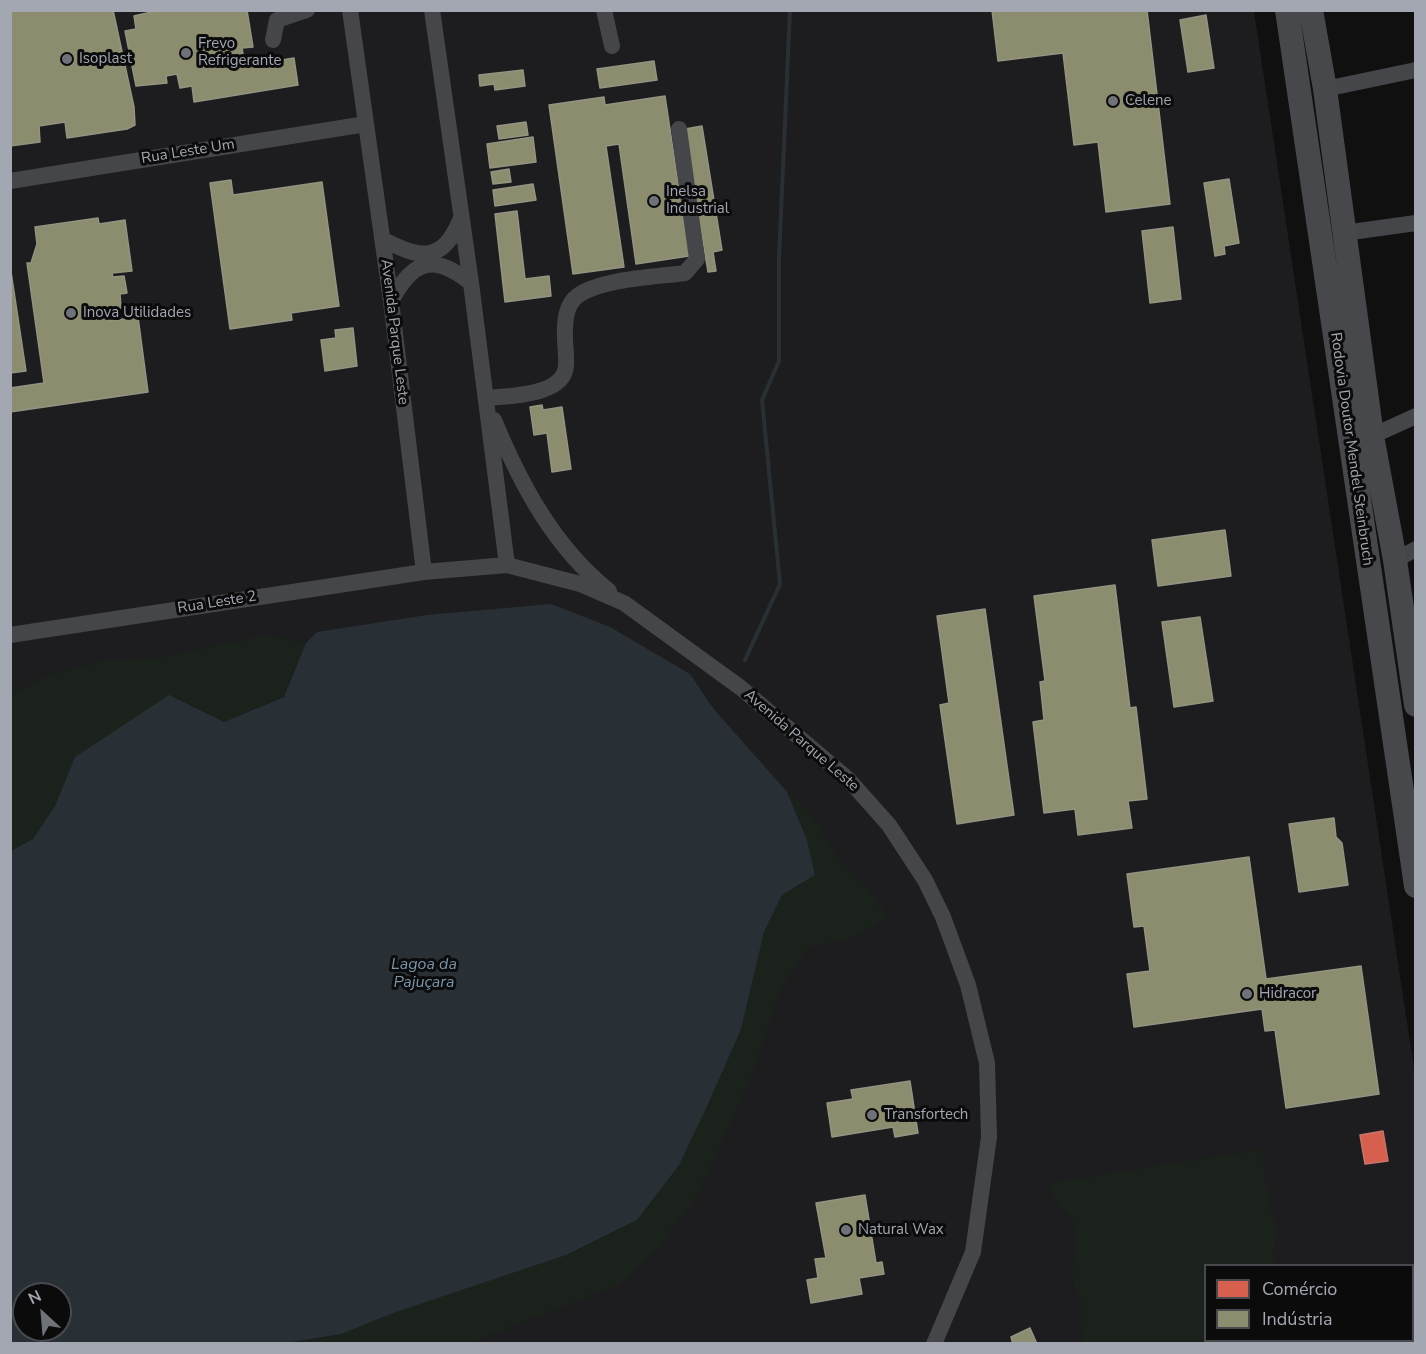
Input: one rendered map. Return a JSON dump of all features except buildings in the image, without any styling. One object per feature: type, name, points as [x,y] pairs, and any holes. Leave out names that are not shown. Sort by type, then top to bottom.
[{"type":"highway","name":"Rodovia Doutor Mendel Steinbruch","points":[[1287,10],[1416,886]]},
{"type":"highway","name":"Rodovia Doutor Mendel Steinbruch","points":[[1311,10],[1325,89],[1372,436],[1405,555],[1416,705]]},
{"type":"street","points":[[273,40],[277,20],[307,10]]},
{"type":"street","name":"Avenida Parque Leste","points":[[350,10],[391,301],[424,572],[507,565],[570,580],[624,603],[767,709],[848,779],[889,825],[925,880],[943,917],[978,1022],[987,1063],[990,1106],[989,1137],[974,1245],[962,1281],[934,1344]]},
{"type":"street","points":[[432,10],[462,215],[507,565]]},
{"type":"street","points":[[604,10],[612,46]]},
{"type":"street","points":[[1325,89],[1416,70]]},
{"type":"street","name":"Rua Leste Um","points":[[10,181],[366,124]]},
{"type":"street","points":[[487,401],[532,393],[554,384],[562,377],[566,368],[565,321],[568,308],[575,298],[608,284],[685,273],[693,266],[697,259],[680,129]]},
{"type":"street","points":[[382,238],[405,251],[417,255],[429,254],[448,244],[462,215]]},
{"type":"street","points":[[1344,232],[1416,223]]},
{"type":"street","points":[[391,301],[403,278],[423,265],[446,265],[471,283]]},
{"type":"street","points":[[487,401],[506,450],[542,517],[576,560],[624,603]]},
{"type":"street","points":[[1372,436],[1416,416]]},
{"type":"street","name":"Rua Leste 2","points":[[10,635],[424,572]]},
{"type":"shaded area","points":[[10,11],[1254,11],[1415,1075],[1415,1343],[11,1343]]},
{"type":"shaded area","points":[[265,635],[306,643],[284,696],[224,722],[169,696],[75,757],[55,806],[33,839],[11,851],[11,695],[48,675],[102,661],[163,657]]},
{"type":"shaded area","points":[[787,792],[809,811],[840,861],[865,883],[886,914],[860,934],[841,941],[808,947],[781,989],[751,1078],[698,1195],[658,1248],[618,1285],[471,1343],[279,1344],[341,1334],[396,1312],[566,1255],[637,1220],[741,1029],[764,932],[782,894],[815,875],[807,840]]},
{"type":"shaded area","points":[[1263,1149],[1265,1180],[1277,1233],[1273,1257],[1276,1264],[1204,1264],[1204,1342],[1291,1343],[1083,1343],[1080,1328],[1081,1299],[1074,1287],[1072,1272],[1077,1242],[1071,1217],[1055,1202],[1051,1183]]},
{"type":"water","name":"Lagoa da Pajuçara","points":[[551,604],[610,627],[690,674],[712,707],[787,792],[807,840],[815,875],[782,895],[764,932],[741,1029],[708,1104],[679,1165],[637,1220],[566,1255],[396,1312],[341,1334],[279,1344],[11,1343],[11,851],[33,839],[55,806],[75,757],[169,695],[224,722],[284,697],[306,643],[317,632],[427,615]]},
{"type":"waterway","points":[[745,660],[780,584],[762,400],[779,361],[779,257],[790,10]]},
{"type":"place","name":"Frevo Refrigerante","points":[[186,53]]},
{"type":"place","name":"Isoplast","points":[[67,59]]},
{"type":"place","name":"Celene","points":[[1113,101]]},
{"type":"place","name":"Inelsa Industrial","points":[[654,201]]},
{"type":"place","name":"Inova Utilidades","points":[[71,313]]},
{"type":"place","name":"Hidracor","points":[[1247,994]]},
{"type":"place","name":"Transfortech","points":[[872,1115]]},
{"type":"place","name":"Natural Wax","points":[[846,1230]]}]
